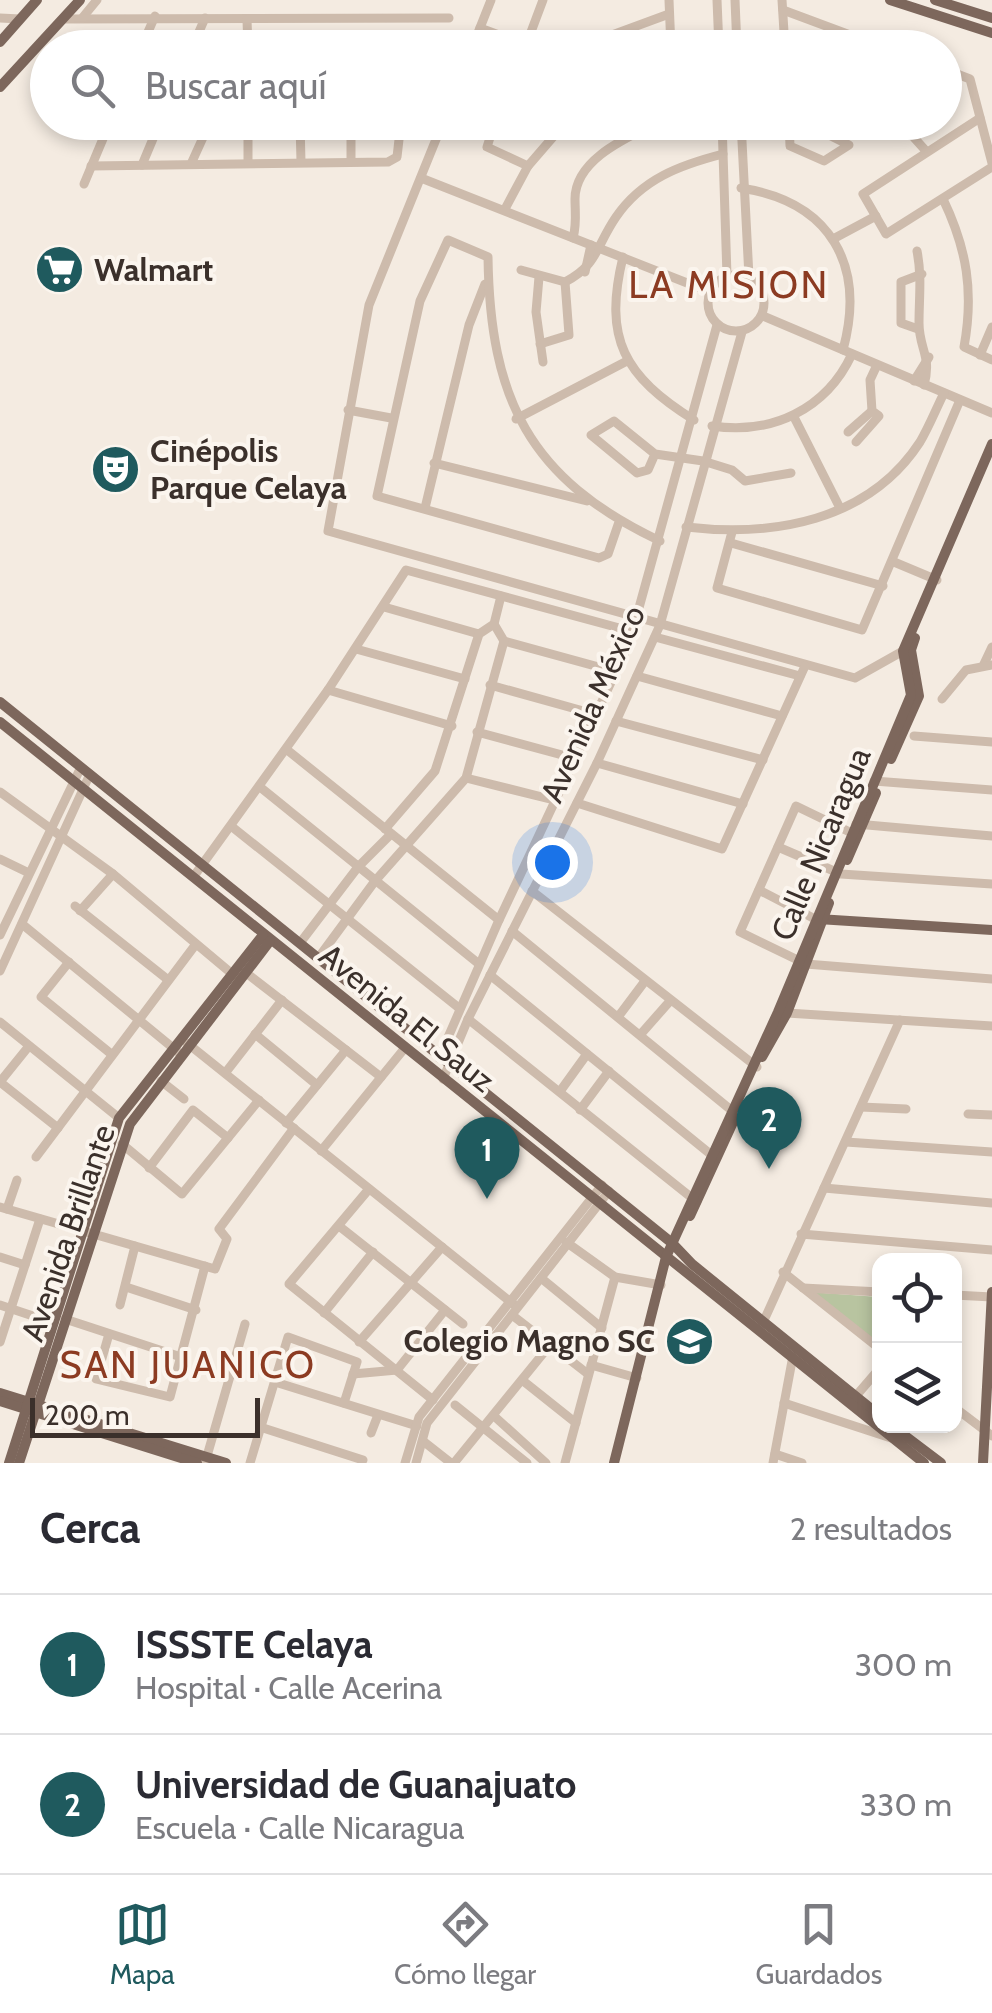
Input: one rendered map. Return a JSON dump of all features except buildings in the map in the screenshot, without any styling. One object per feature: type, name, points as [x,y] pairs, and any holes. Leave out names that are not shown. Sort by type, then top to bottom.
[{"type":"main road","points":[[0,42],[38,0]]},
{"type":"main road","points":[[50,30],[80,0]]},
{"type":"main road","points":[[890,0],[992,33]]},
{"type":"main road","points":[[935,0],[992,18]]},
{"type":"main road","points":[[0,87],[30,53]]},
{"type":"main road","points":[[907,650],[992,444]]},
{"type":"main road","points":[[935,579],[992,458]]},
{"type":"main road","name":"Calle Nicaragua","points":[[614,1463],[675,1244],[919,696],[907,650]]},
{"type":"main road","name":"Avenida El Sauz","points":[[0,702],[675,1244],[792,1361],[924,1463]]},
{"type":"main road","name":"Avenida El Sauz","points":[[0,722],[597,1200],[668,1262],[872,1410]]},
{"type":"main road","points":[[819,919],[992,930]]},
{"type":"main road","name":"Avenida Brillante","points":[[9,1463],[59,1321],[119,1118],[267,938]]},
{"type":"main road","name":"Calle Nicaragua","points":[[754,1065],[787,1013],[802,963]]},
{"type":"main road","name":"Avenida Brillante","points":[[87,1233],[130,1124],[180,1046]]},
{"type":"main road","points":[[983,1463],[988,1433],[992,1295]]},
{"type":"main road","points":[[0,1393],[31,1407]]},
{"type":"main road","points":[[0,1401],[31,1407],[202,1461],[226,1463]]},
{"type":"main road","name":"Avenida Brillante","points":[[19,1463],[31,1407]]},
{"type":"main road","points":[[901,1433],[942,1463]]},
{"type":"street","points":[[83,17],[98,0]]},
{"type":"street","points":[[485,30],[480,28],[491,0]]},
{"type":"street","points":[[531,30],[543,0]]},
{"type":"street","points":[[669,0],[670,30]]},
{"type":"street","points":[[717,0],[718,30]]},
{"type":"street","points":[[735,0],[736,30]]},
{"type":"street","points":[[784,30],[783,5],[842,30]]},
{"type":"street","points":[[624,30],[670,14]]},
{"type":"street","points":[[149,30],[155,16]]},
{"type":"street","points":[[0,18],[20,19]]},
{"type":"street","points":[[200,30],[205,18]]},
{"type":"street","points":[[60,19],[449,18]]},
{"type":"street","points":[[248,20],[248,30]]},
{"type":"street","points":[[944,140],[862,194],[886,234],[992,165],[990,145],[970,79],[962,76]]},
{"type":"street","points":[[962,129],[980,118]]},
{"type":"street","points":[[84,184],[102,140]]},
{"type":"street","points":[[142,165],[152,140]]},
{"type":"street","points":[[191,164],[202,140]]},
{"type":"street","points":[[248,140],[248,162]]},
{"type":"street","points":[[300,140],[301,162]]},
{"type":"street","points":[[351,140],[351,162]]},
{"type":"street","points":[[91,166],[388,162],[398,157],[399,140]]},
{"type":"street","points":[[435,140],[370,306],[328,531],[638,618],[803,671]]},
{"type":"street","points":[[489,140],[486,147],[528,166]]},
{"type":"street","points":[[505,210],[528,166],[550,140]]},
{"type":"street","points":[[569,236],[578,213],[574,197],[580,175],[622,140]]},
{"type":"street","points":[[722,140],[727,276]]},
{"type":"street","points":[[741,140],[748,277]]},
{"type":"street","points":[[790,140],[790,146],[824,161],[849,145],[839,140]]},
{"type":"street","points":[[916,140],[926,151]]},
{"type":"street","points":[[521,270],[565,282],[585,272],[595,246],[646,184],[684,164],[722,154]]},
{"type":"street","points":[[421,178],[710,292]]},
{"type":"street","points":[[712,426],[738,430],[770,426],[794,417],[819,399],[843,373],[847,352],[852,294],[846,266],[833,239],[804,208],[767,192],[741,188]]},
{"type":"street","points":[[944,199],[968,262],[971,306],[964,347],[992,360]]},
{"type":"street","points":[[833,239],[876,216]]},
{"type":"street","points":[[619,522],[608,554],[598,558],[377,496],[391,418],[420,301],[443,244],[454,241],[488,258],[500,374],[516,419],[556,474],[619,522],[660,541]]},
{"type":"street","points":[[917,251],[922,274],[918,329],[929,357],[920,383]]},
{"type":"street","points":[[623,257],[615,288],[616,324],[627,360],[653,394],[694,420]]},
{"type":"street","points":[[918,329],[901,323],[901,282],[922,274]]},
{"type":"street","points":[[727,276],[748,277],[762,289],[763,316],[742,332],[717,325],[708,305],[710,292],[727,276]]},
{"type":"street","points":[[539,277],[536,312],[543,362]]},
{"type":"street","points":[[425,508],[469,325],[488,279]]},
{"type":"street","points":[[540,344],[569,334],[565,282]]},
{"type":"street","points":[[763,316],[992,413]]},
{"type":"street","name":"Avenida México","points":[[433,1071],[498,920],[558,801],[634,632],[717,325]]},
{"type":"street","points":[[980,355],[992,327]]},
{"type":"street","name":"Avenida México","points":[[443,1080],[468,1019],[597,762],[660,625],[712,426],[742,332]]},
{"type":"street","points":[[516,419],[627,360]]},
{"type":"street","points":[[872,411],[871,388],[881,366]]},
{"type":"street","points":[[731,538],[774,531],[840,508],[884,480],[919,444],[944,393]]},
{"type":"street","points":[[731,538],[717,588],[862,630],[960,400]]},
{"type":"street","points":[[348,410],[391,418]]},
{"type":"street","points":[[872,411],[879,416],[858,441],[849,431],[872,411]]},
{"type":"street","points":[[794,417],[840,508]]},
{"type":"street","points":[[655,454],[648,470],[637,473],[590,436],[614,422],[655,454],[682,461],[703,461],[732,470],[745,481],[791,473]]},
{"type":"street","points":[[919,444],[939,452]]},
{"type":"street","points":[[434,464],[589,502]]},
{"type":"street","points":[[686,527],[883,586]]},
{"type":"street","points":[[894,562],[935,579]]},
{"type":"street","points":[[194,876],[328,690],[406,570],[634,632]]},
{"type":"street","points":[[300,943],[435,771],[478,634],[494,624],[501,596]]},
{"type":"street","points":[[384,607],[478,634]]},
{"type":"street","points":[[494,624],[504,641],[617,672]]},
{"type":"street","points":[[654,637],[803,671],[855,678],[907,650]]},
{"type":"street","points":[[319,957],[376,881],[466,778],[504,641]]},
{"type":"street","points":[[629,644],[648,652]]},
{"type":"street","points":[[942,699],[966,670],[988,665],[992,647]]},
{"type":"street","points":[[356,649],[465,679]]},
{"type":"street","points":[[577,803],[722,849],[803,671]]},
{"type":"street","points":[[637,676],[782,716]]},
{"type":"street","points":[[490,685],[594,714]]},
{"type":"street","points":[[328,690],[452,726]]},
{"type":"street","points":[[616,721],[762,760]]},
{"type":"street","points":[[477,732],[577,759]]},
{"type":"street","points":[[914,736],[992,742]]},
{"type":"street","points":[[286,749],[498,920]]},
{"type":"street","points":[[597,762],[742,804]]},
{"type":"street","points":[[0,970],[64,838],[86,771]]},
{"type":"street","points":[[466,778],[558,801]]},
{"type":"street","points":[[878,781],[992,790]]},
{"type":"street","points":[[0,935],[3,919],[80,786]]},
{"type":"street","points":[[260,786],[479,964]]},
{"type":"street","points":[[0,792],[113,874],[196,944],[282,1000],[381,1077]]},
{"type":"street","points":[[992,836],[857,830],[796,806],[740,932],[802,963],[992,979]]},
{"type":"street","points":[[231,826],[459,1008]]},
{"type":"street","points":[[778,848],[838,873],[992,884]]},
{"type":"street","points":[[0,859],[30,872]]},
{"type":"street","points":[[113,874],[78,908],[167,980]]},
{"type":"street","points":[[758,890],[819,919]]},
{"type":"street","points":[[532,892],[754,1065]]},
{"type":"street","points":[[22,924],[137,1018],[226,1072],[442,1247],[550,1345],[590,1370],[637,1378]]},
{"type":"street","points":[[512,931],[734,1112]]},
{"type":"street","points":[[36,1157],[110,1053],[196,944]]},
{"type":"street","points":[[69,962],[41,998],[110,1053]]},
{"type":"street","points":[[490,975],[713,1156]]},
{"type":"street","points":[[618,1018],[645,980]]},
{"type":"street","points":[[226,1072],[282,1000]]},
{"type":"street","points":[[640,1035],[670,1001]]},
{"type":"street","points":[[787,1013],[992,1026]]},
{"type":"street","points":[[468,1019],[694,1200]]},
{"type":"street","points":[[760,1328],[900,1020]]},
{"type":"street","points":[[0,1022],[119,1118]]},
{"type":"street","points":[[255,1034],[318,1085]]},
{"type":"street","points":[[29,1046],[0,1082],[58,1128]]},
{"type":"street","points":[[322,1151],[404,1048]]},
{"type":"street","points":[[109,1334],[96,1379],[170,1397],[210,1268],[227,1238],[219,1229],[346,1050]]},
{"type":"street","points":[[561,1090],[587,1054]]},
{"type":"street","points":[[580,1110],[608,1071]]},
{"type":"street","points":[[161,1081],[184,1099]]},
{"type":"street","points":[[122,1144],[182,1194],[259,1100]]},
{"type":"street","points":[[862,1107],[906,1109]]},
{"type":"street","points":[[148,1168],[194,1110],[228,1138]]},
{"type":"street","points":[[968,1114],[992,1115]]},
{"type":"street","points":[[846,1142],[992,1152]]},
{"type":"street","points":[[17,1180],[4,1208],[210,1268]]},
{"type":"street","points":[[411,1461],[428,1423],[605,1188]]},
{"type":"street","points":[[824,1188],[992,1203]]},
{"type":"street","points":[[370,1189],[289,1284],[433,1400]]},
{"type":"street","points":[[0,1342],[40,1219]]},
{"type":"street","points":[[338,1226],[463,1324]]},
{"type":"street","points":[[802,1234],[992,1250]]},
{"type":"street","points":[[564,1242],[615,1277],[661,1285]]},
{"type":"street","points":[[411,1461],[416,1426],[433,1400],[541,1278],[564,1242]]},
{"type":"street","points":[[120,1305],[135,1246]]},
{"type":"street","points":[[360,1342],[442,1247]]},
{"type":"street","points":[[324,1313],[372,1252]]},
{"type":"street","points":[[0,1257],[25,1264]]},
{"type":"street","points":[[783,1272],[872,1343]]},
{"type":"street","points":[[565,1463],[615,1277]]},
{"type":"street","points":[[541,1278],[602,1328]]},
{"type":"street","points":[[126,1287],[196,1310]]},
{"type":"street","points":[[803,1288],[872,1292]]},
{"type":"street","points":[[962,1295],[992,1295]]},
{"type":"street","points":[[0,1305],[181,1357]]},
{"type":"street","points":[[353,1374],[397,1370],[445,1310]]},
{"type":"street","points":[[202,1461],[245,1324]]},
{"type":"street","points":[[250,1463],[288,1337],[357,1362],[344,1402]]},
{"type":"street","points":[[423,1441],[453,1463],[550,1345]]},
{"type":"street","points":[[792,1361],[774,1459],[802,1463]]},
{"type":"street","points":[[855,1397],[872,1377]]},
{"type":"street","points":[[522,1380],[576,1423]]},
{"type":"street","points":[[275,1382],[416,1426]]},
{"type":"street","points":[[784,1402],[894,1439]]},
{"type":"street","points":[[455,1404],[527,1463]]},
{"type":"street","points":[[962,1413],[988,1433]]},
{"type":"street","points":[[370,1433],[378,1414]]},
{"type":"street","points":[[494,1416],[546,1463]]},
{"type":"street","points":[[260,1427],[362,1461],[368,1445]]},
{"type":"green space","points":[[809,1292],[872,1296],[872,1339]]},
{"type":"place","name":"Walmart","points":[[59,270]]},
{"type":"place","name":"Cinépolis Parque Celaya","points":[[115,469]]},
{"type":"place","name":"Universidad de Guanajuato","points":[[769,1169]]},
{"type":"place","name":"ISSSTE Celaya","points":[[487,1199]]},
{"type":"place","name":"Colegio Magno SC","points":[[690,1341]]},
{"type":"district","name":"LA MISION","points":[[729,285]]},
{"type":"district","name":"SAN JUANICO","points":[[188,1365]]}]
